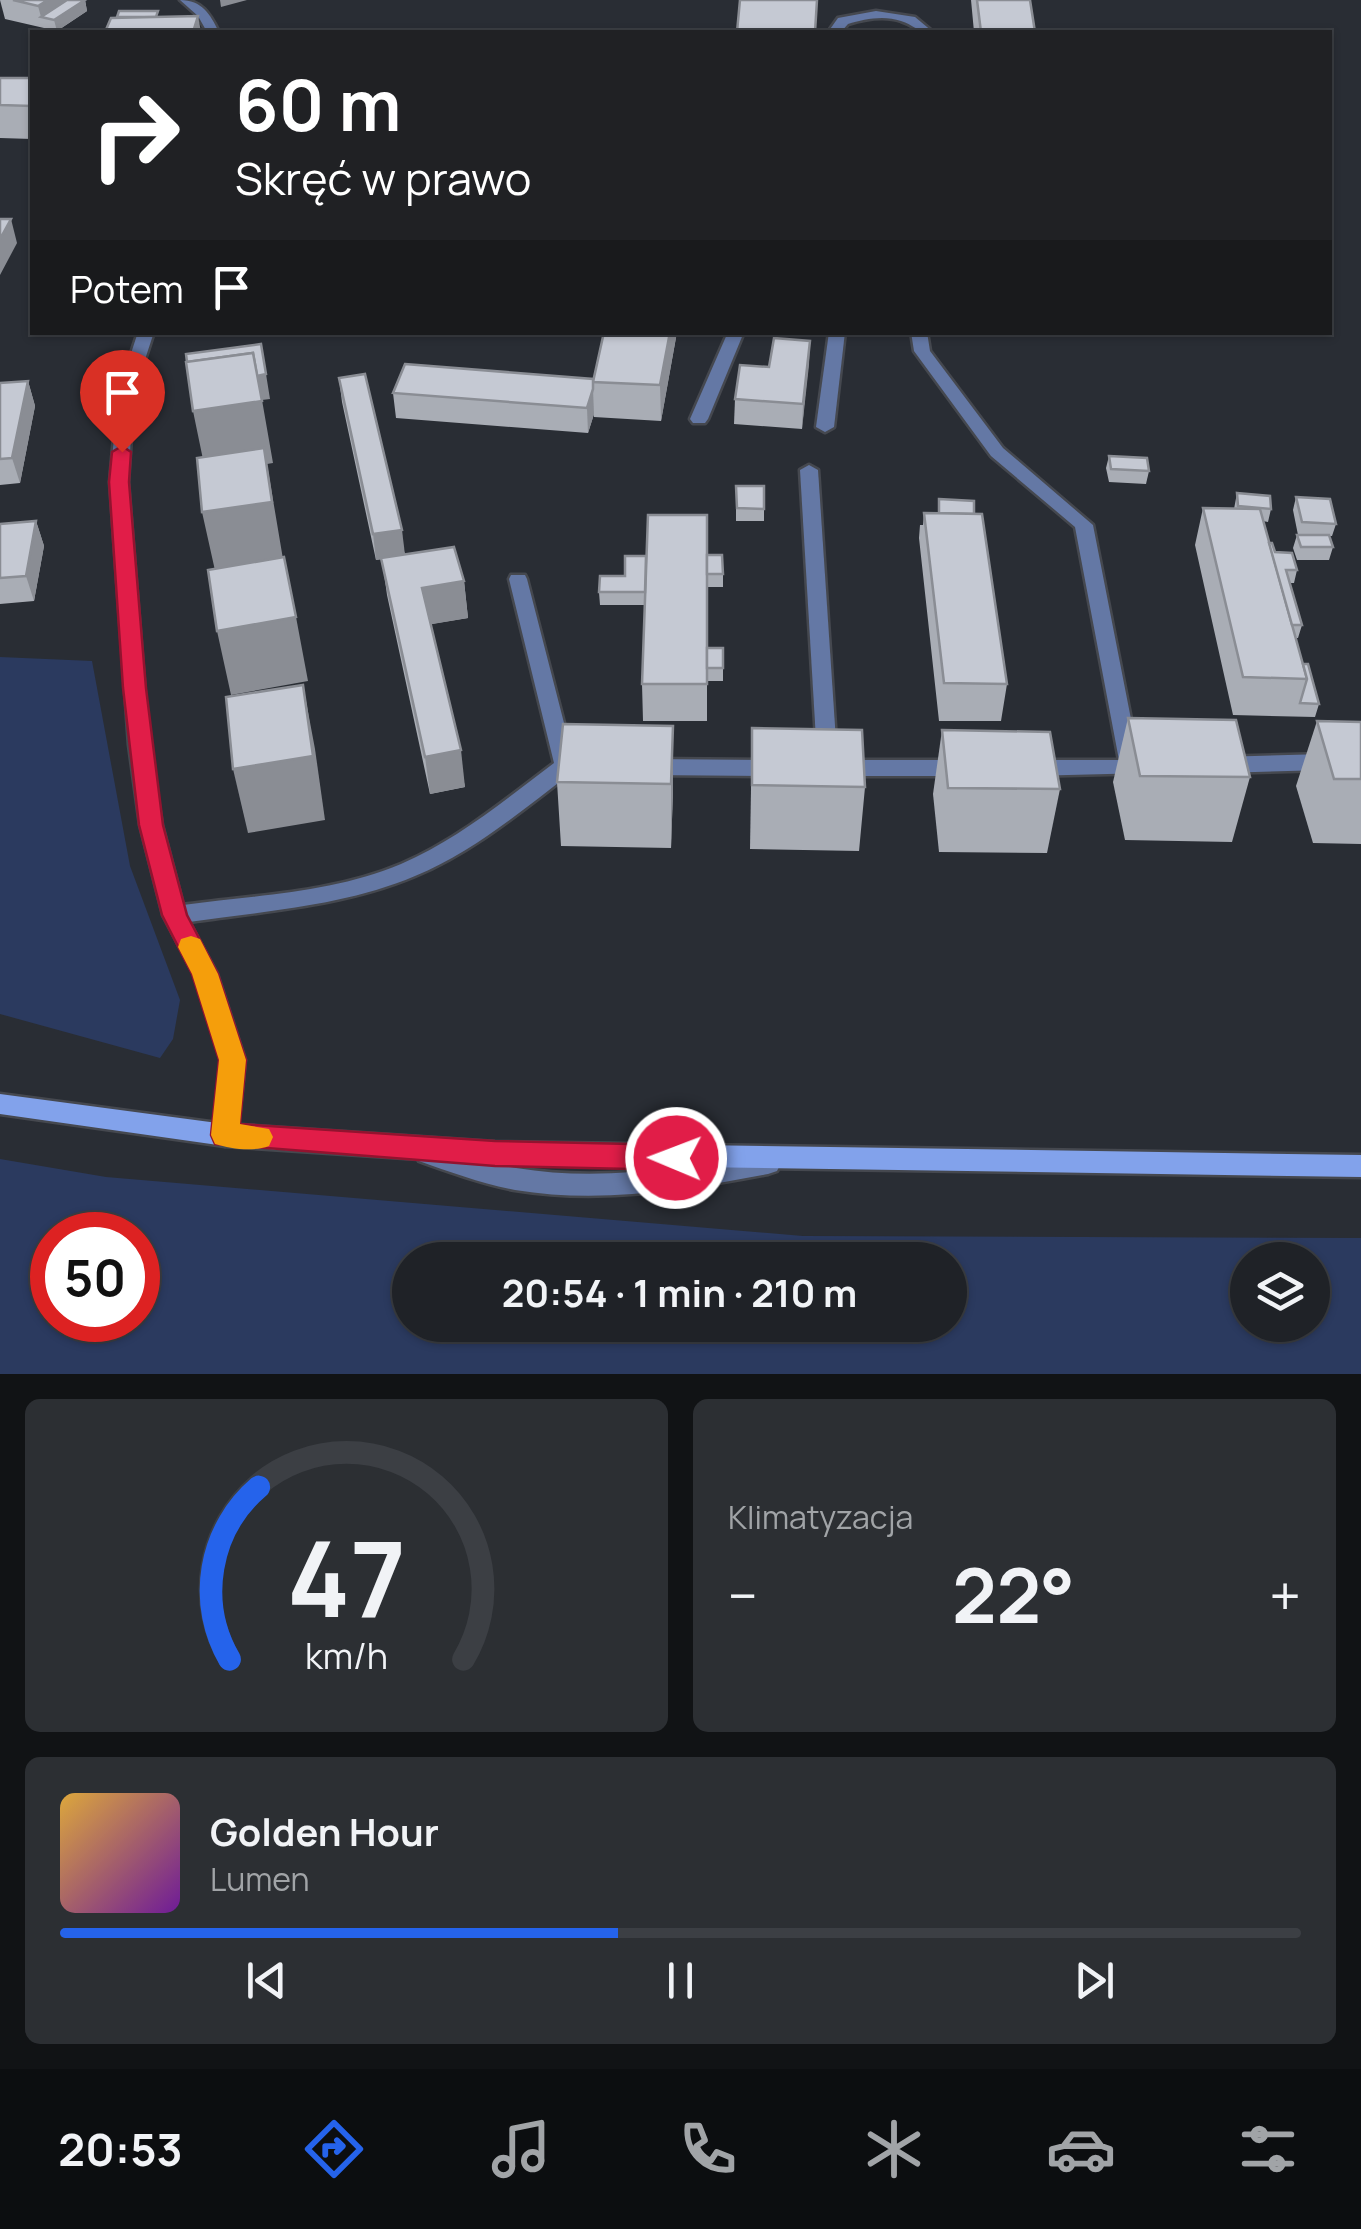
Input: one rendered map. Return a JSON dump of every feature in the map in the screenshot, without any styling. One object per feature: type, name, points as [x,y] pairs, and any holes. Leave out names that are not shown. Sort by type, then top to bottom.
[{"type":"main road","points":[[0,1104],[225,1135],[407,1147]]},
{"type":"main road","points":[[785,1160],[1361,1166]]},
{"type":"street","points":[[186,0],[203,14],[212,30]]},
{"type":"street","points":[[836,30],[843,21],[866,15],[916,21],[924,30]]},
{"type":"street","points":[[145,335],[126,393],[119,482],[139,745],[151,825],[174,915],[205,974],[233,1060],[225,1135]]},
{"type":"street","points":[[699,419],[735,335]]},
{"type":"street","points":[[825,428],[836,335]]},
{"type":"street","points":[[919,335],[922,351],[997,452],[1084,524],[1130,768]]},
{"type":"street","points":[[809,470],[809,768]]},
{"type":"street","points":[[518,578],[565,766]]},
{"type":"street","points":[[174,915],[351,888],[406,871],[468,839],[565,766],[1130,768],[1361,761]]},
{"type":"street","points":[[0,1094],[44,1110]]},
{"type":"street","points":[[407,1147],[514,1179],[569,1186],[648,1185],[785,1160]]},
{"type":"shaded area","points":[[0,657],[92,661],[130,866],[180,1000],[173,1039],[160,1058],[0,1014]]},
{"type":"shaded area","points":[[0,1159],[106,1177],[803,1236],[1361,1238],[1361,1374],[0,1374]]},
{"type":"building","points":[[13,0],[48,0],[38,6]]},
{"type":"building","points":[[67,0],[85,0],[54,20],[41,17]]},
{"type":"building","points":[[740,0],[817,0],[815,30],[737,30]]},
{"type":"building","points":[[977,0],[1030,0],[1035,30],[981,30]]},
{"type":"building","points":[[119,11],[158,11],[156,17],[117,17]]},
{"type":"building","points":[[198,16],[194,30],[106,30],[111,18]]},
{"type":"building","points":[[0,78],[30,78],[30,106],[0,105]]},
{"type":"building","points":[[0,219],[11,219],[0,239]]},
{"type":"building","points":[[603,335],[669,335],[660,385],[593,382]]},
{"type":"building","points":[[774,338],[810,341],[803,404],[735,399],[740,365],[769,367]]},
{"type":"building","points":[[261,344],[266,374],[257,376],[253,353],[187,362],[186,354]]},
{"type":"building","points":[[253,353],[262,401],[193,411],[186,362]]},
{"type":"building","points":[[405,364],[593,379],[593,389],[587,408],[393,393]]},
{"type":"building","points":[[365,374],[402,530],[373,534],[339,378]]},
{"type":"building","points":[[28,381],[12,458],[0,459],[0,383]]},
{"type":"building","points":[[264,448],[272,502],[202,512],[197,458]]},
{"type":"building","points":[[1109,456],[1147,458],[1149,471],[1111,469]]},
{"type":"building","points":[[736,486],[764,486],[764,509],[737,508]]},
{"type":"building","points":[[1237,493],[1270,496],[1271,509],[1238,506]]},
{"type":"building","points":[[1296,497],[1330,499],[1336,524],[1302,522]]},
{"type":"building","points":[[939,499],[974,501],[974,514],[939,513]]},
{"type":"building","points":[[1203,508],[1260,509],[1307,679],[1243,677]]},
{"type":"building","points":[[924,513],[982,514],[1007,684],[944,683]]},
{"type":"building","points":[[648,515],[707,515],[707,684],[642,684]]},
{"type":"building","points":[[36,521],[26,576],[0,578],[0,524]]},
{"type":"building","points":[[1297,535],[1329,535],[1333,547],[1301,547]]},
{"type":"building","points":[[1269,543],[1275,552],[1292,553],[1297,570],[1286,570],[1302,625],[1292,625]]},
{"type":"building","points":[[454,547],[464,581],[422,588],[461,750],[425,757],[381,558]]},
{"type":"building","points":[[707,555],[722,555],[723,574],[707,574]]},
{"type":"building","points":[[625,556],[646,556],[645,592],[599,592],[600,576],[625,576]]},
{"type":"building","points":[[284,557],[296,617],[217,631],[208,570]]},
{"type":"building","points":[[707,648],[723,648],[723,668],[707,668]]},
{"type":"building","points":[[1303,664],[1308,664],[1319,704],[1300,703],[1307,679]]},
{"type":"building","points":[[303,685],[313,756],[233,769],[226,697]]},
{"type":"building","points":[[1128,718],[1236,720],[1250,777],[1140,776]]},
{"type":"building","points":[[1317,721],[1361,722],[1361,779],[1334,779]]},
{"type":"building","points":[[563,724],[673,726],[671,784],[557,782]]},
{"type":"building","points":[[752,728],[862,730],[865,787],[752,785]]},
{"type":"building","points":[[942,730],[1050,732],[1060,789],[948,788]]},
{"type":"slow traffic","points":[[191,947],[205,974],[233,1060],[225,1135],[259,1137]]},
{"type":"route","points":[[122,452],[119,482],[134,688],[151,825],[174,915],[205,974],[233,1060],[225,1135],[495,1153],[676,1158]]}]
